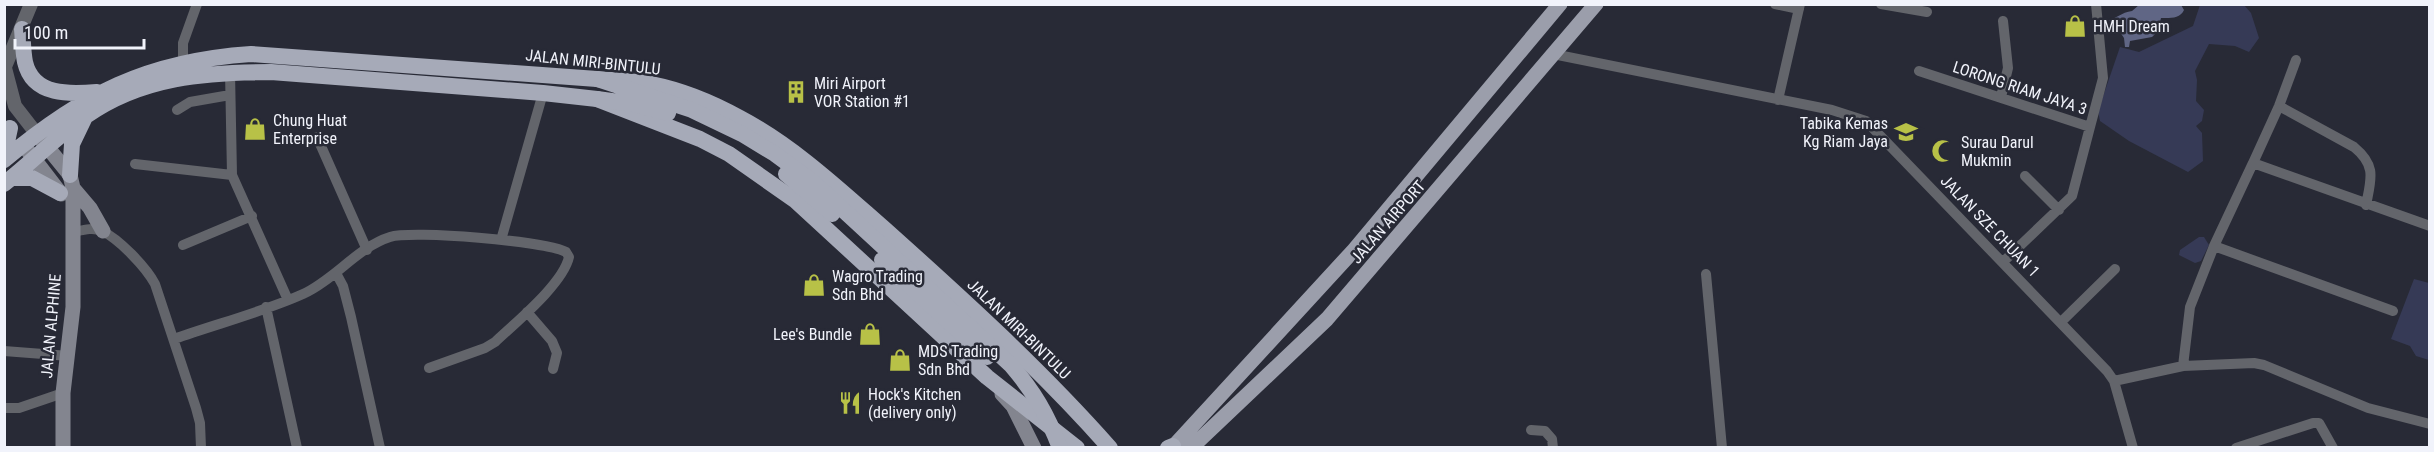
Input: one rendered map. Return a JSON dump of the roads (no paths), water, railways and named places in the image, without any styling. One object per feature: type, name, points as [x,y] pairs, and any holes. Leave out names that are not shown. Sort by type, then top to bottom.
[{"type":"highway","points":[[22,29],[25,63],[28,70],[44,87],[63,94],[99,92]]},
{"type":"highway","name":"JALAN MIRI-BINTULU","points":[[9,181],[86,116],[114,99],[183,69],[251,54],[649,83],[676,90],[740,117],[772,137],[827,179],[936,275],[1037,370],[1106,442],[1121,447]]},
{"type":"highway","name":"JALAN MIRI-BINTULU","points":[[4,158],[36,133],[99,92],[152,70],[272,72],[597,99],[700,139],[729,154],[762,176],[796,201],[987,377],[1077,447]]},
{"type":"highway","points":[[597,79],[692,110],[767,149],[813,182],[1011,364],[1047,413],[1060,447]]},
{"type":"highway","points":[[597,99],[633,104],[705,127],[734,141],[782,170],[1010,379],[1030,406],[1049,447]]},
{"type":"highway","points":[[9,181],[32,178],[68,186],[72,144],[86,116]]},
{"type":"highway","points":[[4,158],[7,125]]},
{"type":"main road","name":"JALAN AIRPORT","points":[[1171,447],[1336,270],[1560,4]]},
{"type":"main road","name":"JALAN AIRPORT","points":[[1191,447],[1327,319],[1596,4]]},
{"type":"main road","points":[[1513,60],[1532,51],[1553,54]]},
{"type":"main road","points":[[36,133],[47,147],[68,186]]},
{"type":"main road","points":[[22,144],[34,159],[68,186],[90,208],[103,231]]},
{"type":"main road","name":"JALAN ALPHINE","points":[[63,447],[63,393],[73,306],[74,232],[68,186]]},
{"type":"main road","points":[[987,377],[1013,406],[1034,447]]},
{"type":"street","points":[[32,4],[5,69],[15,106],[36,133]]},
{"type":"street","points":[[183,69],[183,43],[186,29],[197,4]]},
{"type":"street","points":[[1775,4],[1800,7],[1778,100]]},
{"type":"street","points":[[1881,4],[1927,12]]},
{"type":"street","points":[[2090,127],[2103,78],[2096,4]]},
{"type":"street","points":[[2001,97],[2008,68],[2003,21]]},
{"type":"street","name":"JALAN SZE CHUAN 1","points":[[1553,54],[1832,110],[1866,121],[2061,322],[2114,381],[2133,447]]},
{"type":"street","points":[[2183,366],[2190,307],[2214,246],[2279,106],[2296,60]]},
{"type":"street","name":"LORONG RIAM JAYA 3","points":[[1919,71],[2090,127],[2072,196],[2003,262]]},
{"type":"street","points":[[230,72],[232,175],[288,300]]},
{"type":"street","points":[[501,240],[543,93]]},
{"type":"street","points":[[177,110],[190,102],[230,95]]},
{"type":"street","points":[[2279,106],[2354,147],[2364,155],[2372,173],[2366,205]]},
{"type":"street","points":[[7,125],[22,144]]},
{"type":"street","points":[[317,137],[367,250]]},
{"type":"street","points":[[2253,163],[2430,226]]},
{"type":"street","points":[[135,164],[232,175]]},
{"type":"street","points":[[2025,176],[2059,210]]},
{"type":"street","points":[[183,245],[252,216]]},
{"type":"street","points":[[74,232],[86,229],[103,231],[132,254],[148,271],[155,284],[196,408],[200,423],[201,447]]},
{"type":"street","points":[[174,339],[305,293],[367,250],[387,238],[398,235],[501,240],[559,248],[566,252],[569,257],[568,264],[558,279],[495,342],[485,348],[429,368]]},
{"type":"street","points":[[2214,246],[2392,311]]},
{"type":"street","points":[[2061,322],[2115,269]]},
{"type":"street","points":[[336,273],[343,286],[351,317],[380,447]]},
{"type":"street","points":[[1706,274],[1722,447]]},
{"type":"street","points":[[266,307],[297,447]]},
{"type":"street","points":[[527,312],[552,341],[557,353],[553,369]]},
{"type":"street","points":[[4,351],[69,356]]},
{"type":"street","points":[[2114,381],[2183,366],[2254,363],[2264,365],[2368,408],[2430,424]]},
{"type":"street","points":[[4,408],[30,406],[63,393]]},
{"type":"street","points":[[2236,447],[2319,423],[2333,447]]},
{"type":"street","points":[[1531,430],[1545,431],[1552,439],[1553,447]]},
{"type":"place","name":"HMH Dream","points":[[2075,26]]},
{"type":"place","name":"Miri Airport VOR Station #1","points":[[796,92]]},
{"type":"place","name":"Chung Huat Enterprise","points":[[255,129]]},
{"type":"place","name":"Tabika Kemas Kg Riam Jaya","points":[[1906,132]]},
{"type":"place","name":"Surau Darul Mukmin","points":[[1943,151]]},
{"type":"place","name":"Wagro Trading Sdn Bhd","points":[[814,285]]},
{"type":"place","name":"Lee's Bundle","points":[[870,334]]},
{"type":"place","name":"MDS Trading Sdn Bhd","points":[[900,360]]},
{"type":"place","name":"Hock's Kitchen (delivery only)","points":[[850,403]]}]
